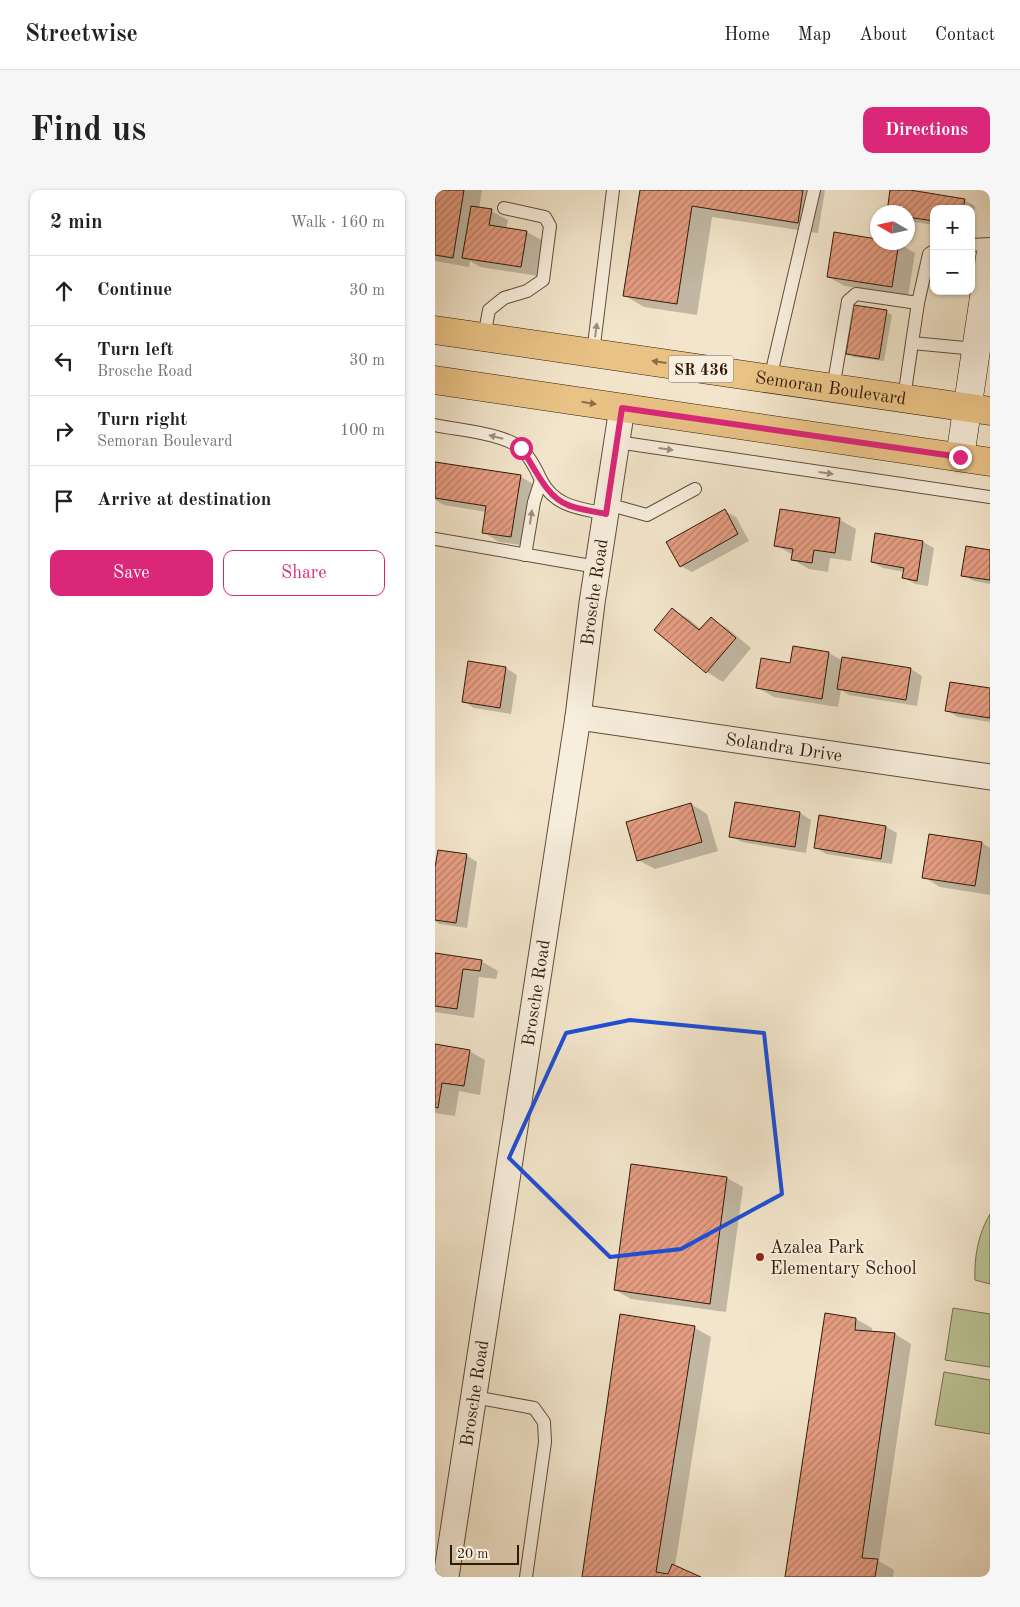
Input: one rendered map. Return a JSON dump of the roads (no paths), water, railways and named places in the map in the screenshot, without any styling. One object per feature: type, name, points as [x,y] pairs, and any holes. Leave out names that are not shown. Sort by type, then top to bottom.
[{"type":"main road","name":"Semoran Boulevard","points":[[435,330],[978,409]]},
{"type":"main road","points":[[435,380],[990,462]]},
{"type":"street","points":[[960,457],[978,409],[976,349],[990,257]]},
{"type":"street","name":"Brosche Road","points":[[446,1577],[578,717],[597,567],[622,408]]},
{"type":"street","name":"Solandra Drive","points":[[578,717],[990,777]]},
{"type":"lane","points":[[593,353],[613,190]]},
{"type":"lane","points":[[770,379],[814,190]]},
{"type":"lane","points":[[484,337],[489,310],[504,298],[527,291],[543,280],[550,226],[548,221],[545,217],[504,208]]},
{"type":"lane","points":[[975,245],[990,244]]},
{"type":"lane","points":[[904,398],[918,302],[930,253]]},
{"type":"lane","points":[[833,388],[848,301],[856,294],[918,302]]},
{"type":"lane","points":[[912,343],[976,349]]},
{"type":"lane","points":[[435,426],[500,437],[512,442],[521,448],[545,488],[557,500],[569,506],[647,515],[695,489]]},
{"type":"lane","points":[[617,442],[990,497]]},
{"type":"lane","points":[[525,555],[534,502],[541,480]]},
{"type":"lane","points":[[435,539],[597,567]]},
{"type":"lane","points":[[474,1397],[534,1408],[544,1422],[545,1442],[526,1577]]},
{"type":"place","name":"Azalea Park Elementary School","points":[[760,1257]]}]
